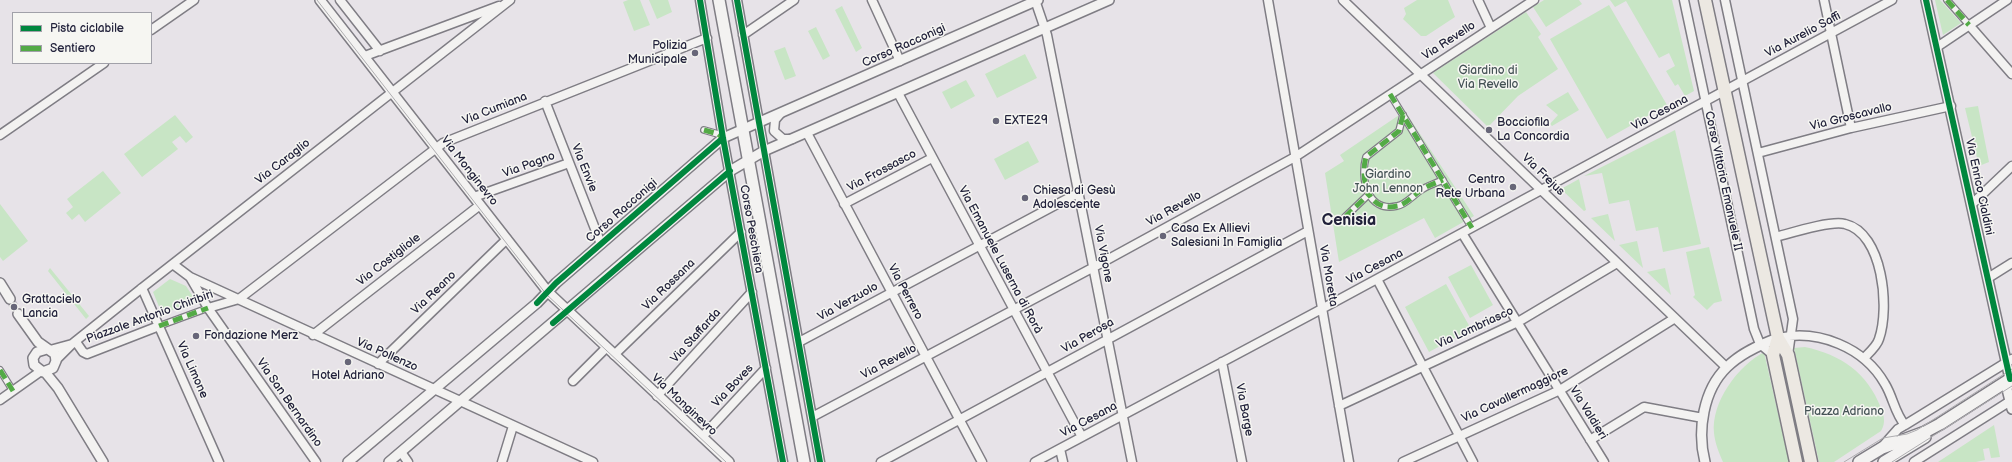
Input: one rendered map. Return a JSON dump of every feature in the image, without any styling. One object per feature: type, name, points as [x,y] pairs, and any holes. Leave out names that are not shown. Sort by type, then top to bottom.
[{"type":"main road","name":"Corso Peschiera","points":[[719,0],[804,462]]},
{"type":"main road","name":"Corso Vittorio Emanuele II","points":[[1705,0],[1778,338],[1788,354],[1811,462]]},
{"type":"main road","name":"Corso Vittorio Emanuele II","points":[[1778,338],[1773,355],[1796,462]]},
{"type":"main road","points":[[1859,462],[1882,448],[1925,432],[1940,424],[2011,379]]},
{"type":"main road","points":[[1884,462],[1922,439],[1940,424]]},
{"type":"street","points":[[152,29],[194,0]]},
{"type":"street","name":"Via Monginevro","points":[[320,0],[548,292],[614,356],[729,462]]},
{"type":"street","points":[[340,0],[380,51]]},
{"type":"street","name":"Corso Peschiera","points":[[700,0],[723,138],[783,462]]},
{"type":"street","points":[[737,0],[820,462]]},
{"type":"street","points":[[743,35],[794,0]]},
{"type":"street","points":[[872,0],[900,61]]},
{"type":"street","name":"Corso Racconigi","points":[[348,462],[436,390],[723,138],[1036,0],[1046,28]]},
{"type":"street","points":[[389,462],[730,171],[764,151],[1109,0]]},
{"type":"street","name":"Via Moretta","points":[[1268,0],[1349,462]]},
{"type":"street","name":"Via Frejus","points":[[1343,0],[1726,367]]},
{"type":"street","points":[[1478,0],[1491,28]]},
{"type":"street","name":"Via Revello","points":[[812,417],[1094,267],[1295,157],[1534,0]]},
{"type":"street","name":"Corso Vittorio Emanuele II","points":[[1684,0],[1754,329],[1760,344],[1773,355]]},
{"type":"street","name":"Corso Vittorio Emanuele II","points":[[1725,0],[1793,319],[1788,354]]},
{"type":"street","points":[[1824,0],[1851,128]]},
{"type":"street","name":"Via Aurelio Saffi","points":[[1724,91],[1892,0]]},
{"type":"street","name":"Via Enrico Cialdini","points":[[1926,0],[1988,278],[2009,361],[2011,379],[2007,389],[2011,403]]},
{"type":"street","points":[[1947,0],[2012,74]]},
{"type":"street","points":[[1937,47],[2007,0]]},
{"type":"street","points":[[365,56],[509,1]]},
{"type":"street","name":"Via Caraglio","points":[[0,400],[46,367],[142,288],[174,265],[392,91],[509,1]]},
{"type":"street","name":"Via Vigone","points":[[1046,28],[1132,462]]},
{"type":"street","name":"Via Cumiana","points":[[239,299],[443,143],[545,101],[707,38]]},
{"type":"street","points":[[0,135],[103,64]]},
{"type":"street","name":"Via Cesana","points":[[1035,462],[1122,417],[1724,91]]},
{"type":"street","name":"Via Emanuele Luserna di Rorà","points":[[898,93],[1082,437]]},
{"type":"street","points":[[1390,94],[1472,228]]},
{"type":"street","name":"Via Envie","points":[[545,101],[601,244]]},
{"type":"street","name":"Via Groscavallo","points":[[1758,153],[1851,128],[1950,106]]},
{"type":"street","points":[[782,113],[775,120],[774,131],[783,139],[792,139]]},
{"type":"street","points":[[1403,115],[1399,132],[1366,157],[1363,176],[1368,195],[1374,201],[1383,206],[1398,206],[1424,188],[1443,180]]},
{"type":"street","points":[[704,130],[718,134],[723,138]]},
{"type":"street","name":"Via Perrero","points":[[807,133],[982,462]]},
{"type":"street","name":"Via Frossasco","points":[[844,204],[932,158]]},
{"type":"street","name":"Via Pagno","points":[[477,201],[569,163]]},
{"type":"street","points":[[1972,204],[2012,166]]},
{"type":"street","name":"Via Verzuolo","points":[[799,342],[1078,192]]},
{"type":"street","points":[[1345,216],[1368,195]]},
{"type":"street","name":"Via Costigliole","points":[[313,335],[477,201]]},
{"type":"street","points":[[1776,237],[1843,223],[1856,228],[1865,236],[1875,255],[1884,298],[1884,320],[1879,341],[1864,358]]},
{"type":"street","name":"Via Perosa","points":[[881,462],[1308,231]]},
{"type":"street","name":"Via Rossana","points":[[614,356],[741,232]]},
{"type":"street","name":"Via Valdieri","points":[[1462,233],[1604,462]]},
{"type":"street","name":"Via Reano","points":[[378,364],[507,239]]},
{"type":"street","name":"Via Lombriasco","points":[[1339,406],[1423,365],[1518,322],[1617,263]]},
{"type":"street","points":[[1988,278],[2012,263]]},
{"type":"street","name":"Via Pollenzo","points":[[174,265],[190,277],[313,335],[460,401],[578,459],[593,462]]},
{"type":"street","name":"Via San Bernardino","points":[[190,277],[208,308],[316,462]]},
{"type":"street","points":[[1376,279],[1423,365],[1473,462]]},
{"type":"street","points":[[0,283],[10,299]]},
{"type":"street","name":"Via Limone","points":[[142,288],[219,462]]},
{"type":"street","name":"Via Staffarda","points":[[657,396],[752,292]]},
{"type":"street","name":"Piazzale Antonio Chiribiri","points":[[74,343],[87,354],[208,308],[239,299]]},
{"type":"street","points":[[18,314],[24,325],[35,354],[46,367],[100,461]]},
{"type":"street","name":"Via Cavallermaggiore","points":[[1403,462],[1560,390],[1675,318]]},
{"type":"street","points":[[24,325],[41,345],[55,354],[46,367]]},
{"type":"street","points":[[1705,462],[1702,450],[1703,418],[1705,406],[1715,382],[1726,367],[1737,358],[1760,344],[1792,334],[1829,340],[1841,344],[1864,358],[1885,382],[1900,419],[1905,424]]},
{"type":"street","name":"Via Caraglio","points":[[48,349],[74,343]]},
{"type":"street","points":[[573,381],[606,348]]},
{"type":"street","points":[[35,354],[40,350],[48,349]]},
{"type":"street","points":[[1882,448],[1898,429],[1905,424],[2009,361]]},
{"type":"street","name":"Via Barge","points":[[1222,362],[1242,462]]},
{"type":"street","name":"Via Boves","points":[[702,437],[766,368]]},
{"type":"street","points":[[0,370],[16,388]]},
{"type":"street","points":[[1914,462],[2011,403]]},
{"type":"street","points":[[1590,440],[1644,407],[1703,418]]},
{"type":"street","points":[[502,462],[513,426]]},
{"type":"street","points":[[1060,449],[1063,462]]},
{"type":"street","points":[[401,452],[408,462]]},
{"type":"green space","points":[[628,0],[640,0],[650,25],[634,31],[623,2]]},
{"type":"green space","points":[[649,0],[668,0],[672,12],[657,19]]},
{"type":"green space","points":[[1417,0],[1448,0],[1455,17],[1426,36],[1421,36],[1403,19],[1406,14],[1404,8]]},
{"type":"green space","points":[[1544,0],[1579,0],[1582,4],[1546,27],[1533,7]]},
{"type":"green space","points":[[1610,0],[1672,0],[1694,91],[1685,96],[1678,84],[1675,86],[1666,71],[1675,66],[1669,53],[1659,58],[1626,1],[1615,7]]},
{"type":"green space","points":[[1935,0],[1940,0],[1961,23],[1943,35]]},
{"type":"green space","points":[[1609,5],[1667,105],[1607,139],[1550,39]]},
{"type":"green space","points":[[842,6],[862,48],[856,52],[835,10]]},
{"type":"green space","name":"Giardino di Via Revello","points":[[1526,12],[1541,34],[1538,37],[1558,69],[1518,96],[1488,127],[1433,73]]},
{"type":"green space","points":[[816,27],[830,56],[823,60],[808,31]]},
{"type":"green space","points":[[785,47],[796,76],[785,80],[774,51]]},
{"type":"green space","points":[[1025,54],[1037,78],[997,98],[985,74]]},
{"type":"green space","points":[[966,80],[975,96],[951,109],[942,92]]},
{"type":"green space","points":[[1568,92],[1579,110],[1552,126],[1550,124],[1558,115],[1546,105]]},
{"type":"green space","points":[[1978,106],[1989,162],[1979,166],[1965,108]]},
{"type":"green space","name":"Giardino John Lennon","points":[[1405,111],[1474,216],[1435,238],[1424,218],[1339,262],[1325,173],[1344,161],[1340,155]]},
{"type":"green space","points":[[175,115],[193,137],[186,143],[180,136],[172,142],[178,149],[142,177],[124,154]]},
{"type":"green space","points":[[1675,130],[1701,244],[1663,252],[1658,227],[1636,231],[1629,200],[1609,204],[1602,173],[1584,176]]},
{"type":"green space","points":[[1028,141],[1039,162],[1005,180],[994,159]]},
{"type":"green space","points":[[103,171],[121,193],[85,222],[79,214],[72,220],[66,213],[73,207],[67,199]]},
{"type":"green space","points":[[1579,179],[1586,210],[1584,211],[1561,189]]},
{"type":"green space","points":[[0,204],[28,241],[3,261],[0,257]]},
{"type":"green space","points":[[1608,214],[1615,241],[1591,218]]},
{"type":"green space","points":[[1637,241],[1643,268],[1619,245]]},
{"type":"green space","points":[[1709,247],[1722,301],[1714,303],[1707,310],[1693,297],[1695,295],[1686,252]]},
{"type":"green space","points":[[1471,265],[1493,305],[1470,318],[1448,277]]},
{"type":"green space","points":[[50,268],[89,316],[86,319],[48,271]]},
{"type":"green space","points":[[1665,268],[1671,295],[1647,272]]},
{"type":"green space","points":[[170,279],[186,286],[196,301],[162,314],[153,292]]},
{"type":"green space","points":[[1446,284],[1471,329],[1429,352],[1405,307]]},
{"type":"green space","name":"Piazza Adriano","points":[[1805,347],[1830,355],[1851,367],[1868,384],[1883,413],[1884,422],[1881,431],[1834,462],[1819,462],[1794,348]]},
{"type":"green space","points":[[1764,352],[1789,462],[1723,462],[1716,444],[1714,433],[1714,421],[1717,409],[1728,386],[1736,376],[1754,358]]},
{"type":"green space","points":[[1994,425],[2000,457],[1991,458],[1989,448],[1983,449],[1985,460],[1976,462],[1938,462]]},
{"type":"tunnel","points":[[10,299],[18,314]]},
{"type":"tram line","points":[[317,0],[546,294],[726,462]]},
{"type":"tram line","points":[[1844,462],[1883,438],[1907,434],[1917,430],[2012,369]]},
{"type":"tram line","points":[[1892,462],[2012,386]]},
{"type":"marked path","points":[[1947,0],[1969,25]]},
{"type":"marked path","points":[[1390,94],[1472,228]]},
{"type":"marked path","points":[[1403,115],[1399,131],[1366,157],[1364,165],[1365,184],[1372,199],[1387,207],[1397,206],[1404,203],[1430,185],[1443,180]]},
{"type":"marked path","points":[[704,130],[718,134],[723,138]]},
{"type":"marked path","points":[[1345,217],[1368,195]]},
{"type":"marked path","points":[[159,326],[208,308]]},
{"type":"marked path","points":[[0,370],[13,391]]},
{"type":"cycle path","points":[[700,0],[723,138],[783,462]]},
{"type":"cycle path","points":[[737,0],[820,462]]},
{"type":"cycle path","points":[[1926,0],[2010,379]]},
{"type":"cycle path","points":[[537,303],[556,283],[723,138]]},
{"type":"cycle path","points":[[553,323],[730,171]]},
{"type":"place","name":"Polizia Municipale","points":[[695,53]]},
{"type":"place","name":"EXTE29","points":[[996,121]]},
{"type":"place","name":"Bocciofila La Concordia","points":[[1489,130]]},
{"type":"place","name":"Centro Rete Urbana","points":[[1513,187]]},
{"type":"place","name":"Chiesa di Gesù Adolescente","points":[[1025,198]]},
{"type":"place","name":"Casa Ex Allievi Salesiani In Famiglia","points":[[1163,236]]},
{"type":"place","name":"Grattacielo Lancia","points":[[14,307]]},
{"type":"place","name":"Fondazione Merz","points":[[196,336]]},
{"type":"place","name":"Hotel Adriano","points":[[348,362]]},
{"type":"district","name":"Cenisia","points":[[1349,221]]}]
